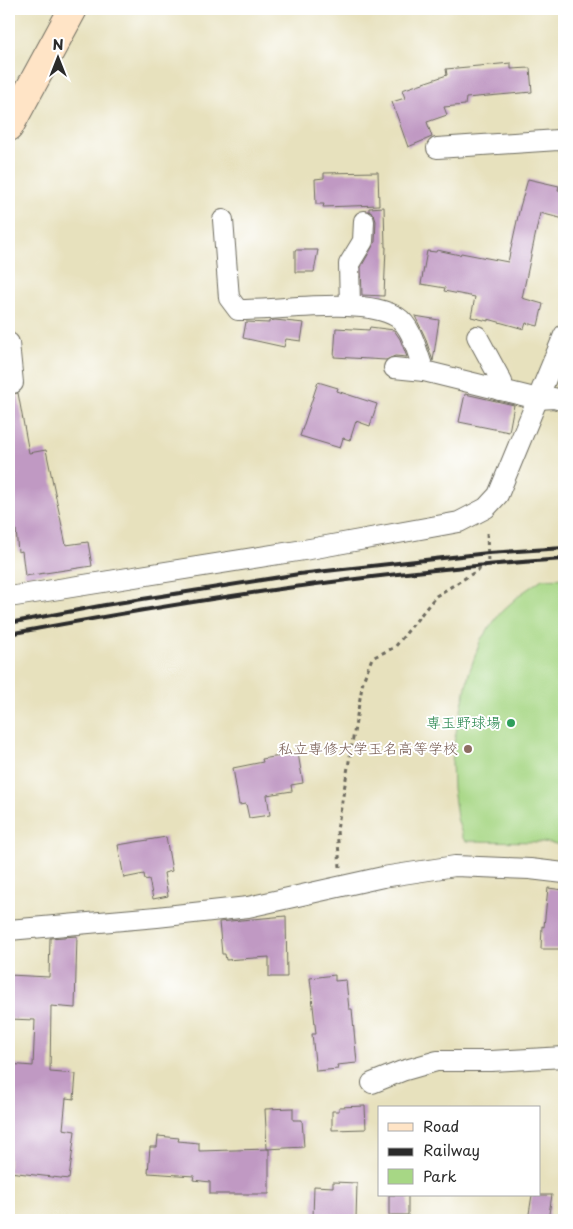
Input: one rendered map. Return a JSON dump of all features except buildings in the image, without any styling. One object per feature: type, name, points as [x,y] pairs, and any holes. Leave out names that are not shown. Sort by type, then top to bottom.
[{"type":"street","points":[[9,127],[73,9]]},
{"type":"street","points":[[437,148],[496,143],[564,141]]},
{"type":"street","points":[[223,220],[229,298],[238,310],[350,306],[375,309],[397,317],[408,330],[424,371]]},
{"type":"street","points":[[350,306],[349,264],[363,241],[364,220]]},
{"type":"street","points":[[9,597],[310,549],[459,522],[486,508],[498,495],[564,335]]},
{"type":"street","points":[[477,336],[502,382],[499,390]]},
{"type":"street","points":[[9,342],[13,382]]},
{"type":"street","points":[[394,368],[424,371],[538,399],[554,398],[564,401]]},
{"type":"street","points":[[9,930],[248,907],[383,877],[455,866],[530,869],[564,873]]},
{"type":"street","points":[[372,1083],[402,1071],[437,1061],[564,1058]]},
{"type":"path","points":[[341,886],[337,830],[363,681],[372,658],[395,647],[436,596],[488,564],[486,508]]},
{"type":"green space","name":"専玉野球場","points":[[564,578],[564,845],[543,842],[466,841],[463,838],[457,818],[452,762],[455,737],[469,673],[481,639],[501,612],[522,593],[542,579]]},
{"type":"railway","points":[[9,623],[105,605],[299,574],[488,553],[564,548]]},
{"type":"railway","points":[[9,634],[285,588],[425,571],[564,559]]},
{"type":"place","name":"専玉野球場","points":[[511,723]]},
{"type":"place","name":"私立専修大学玉名高等学校","points":[[468,749]]}]
